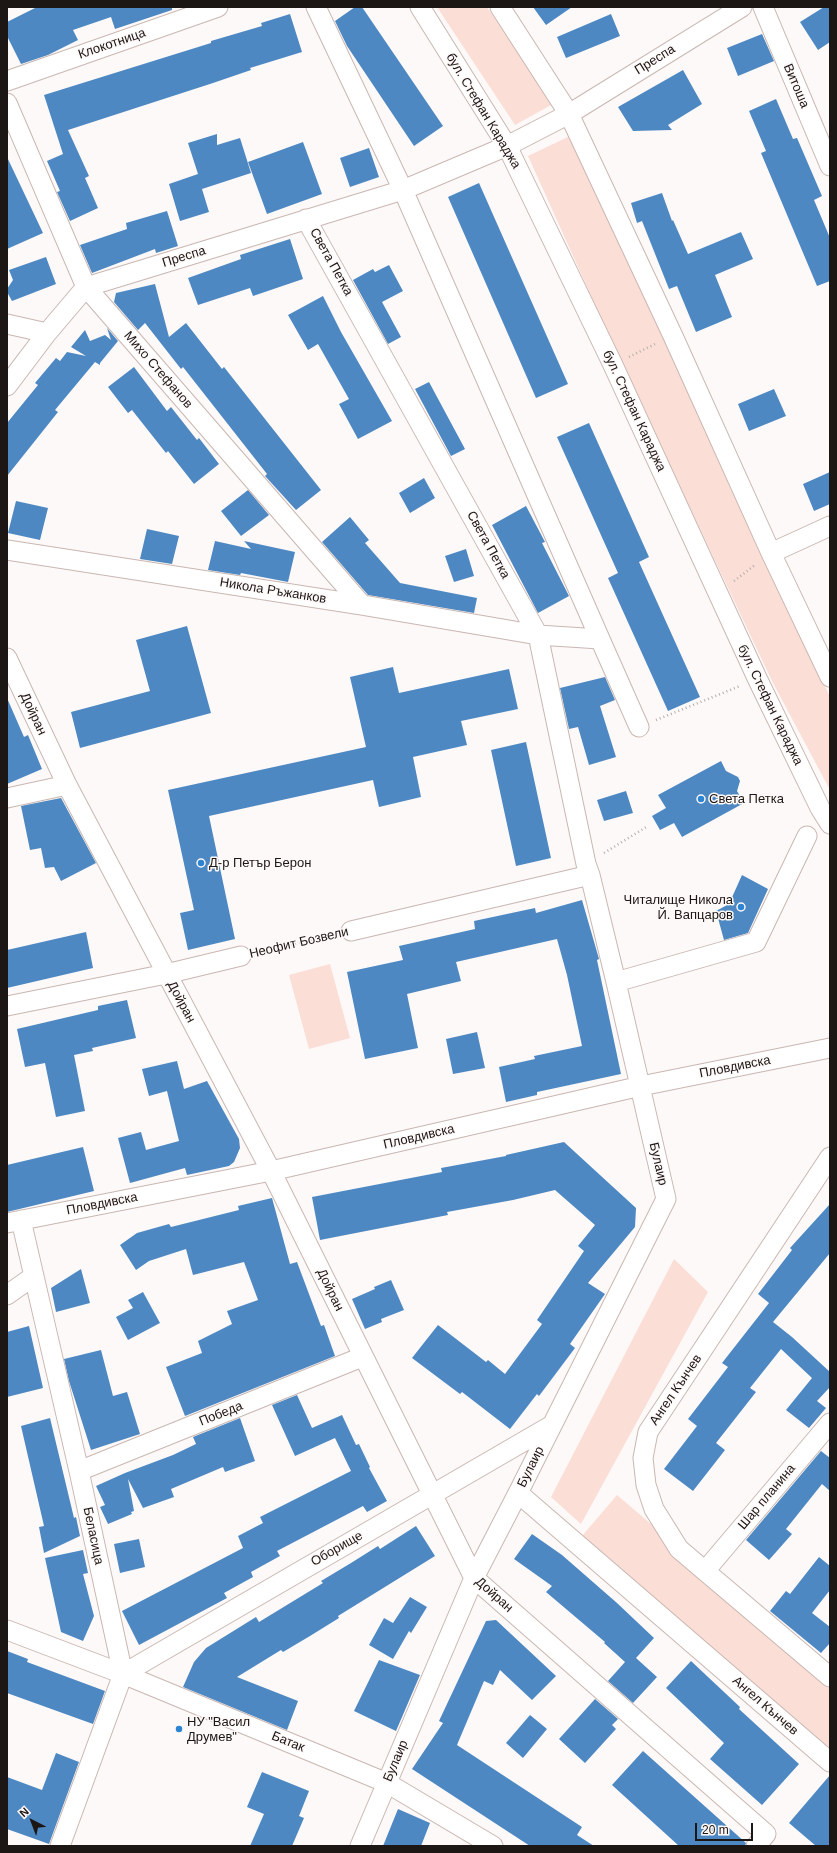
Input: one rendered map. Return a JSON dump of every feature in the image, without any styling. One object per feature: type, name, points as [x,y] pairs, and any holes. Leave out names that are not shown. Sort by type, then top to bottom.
[{"type":"street","name":"Клокотница","points":[[7,81],[218,7]]},
{"type":"street","points":[[316,7],[403,190],[639,727]]},
{"type":"street","name":"бул. Стефан Караджа","points":[[420,7],[507,146],[613,365],[757,678],[820,808],[830,824]]},
{"type":"street","points":[[500,7],[569,114],[673,336],[771,553],[830,677]]},
{"type":"street","name":"Преспа","points":[[86,287],[403,190],[507,146],[569,114],[742,7]]},
{"type":"street","name":"Витоша","points":[[763,7],[830,166]]},
{"type":"street","name":"Михо Стефанов","points":[[7,103],[86,287],[362,605]]},
{"type":"street","name":"Света Петка","points":[[306,219],[538,635],[588,870],[641,1086]]},
{"type":"street","points":[[7,386],[47,333],[86,287]]},
{"type":"street","points":[[7,324],[47,333]]},
{"type":"street","points":[[771,553],[830,526]]},
{"type":"street","name":"Никола Ръжанков","points":[[7,550],[362,605],[538,635],[600,639]]},
{"type":"street","name":"Дойран","points":[[7,658],[67,785],[271,1171],[362,1357],[474,1578],[761,1840]]},
{"type":"street","points":[[7,798],[67,785]]},
{"type":"street","points":[[616,982],[756,942],[807,836]]},
{"type":"street","name":"Неофит Бозвели","points":[[351,931],[588,870]]},
{"type":"street","name":"Неофит Бозвели","points":[[7,1006],[166,974],[241,956]]},
{"type":"street","name":"Пловдивска","points":[[14,1221],[271,1171],[641,1086],[830,1048]]},
{"type":"street","name":"Булаир","points":[[360,1846],[474,1578],[666,1199],[641,1086]]},
{"type":"street","name":"Ангел Кънчев","points":[[827,1669],[679,1549],[654,1509],[646,1485],[643,1458],[648,1432],[830,1157]]},
{"type":"street","name":"Беласица","points":[[14,1221],[34,1276],[79,1471],[123,1674]]},
{"type":"street","points":[[7,1295],[34,1276]]},
{"type":"street","name":"Победа","points":[[79,1471],[362,1357]]},
{"type":"street","name":"Шар планина","points":[[705,1571],[830,1424]]},
{"type":"street","name":"Оборище","points":[[123,1674],[552,1425]]},
{"type":"street","name":"Ангел Кънчев","points":[[518,1493],[830,1762]]},
{"type":"street","name":"Батак","points":[[7,1630],[123,1674],[387,1783],[493,1846]]},
{"type":"street","points":[[60,1846],[123,1674]]},
{"type":"path","points":[[613,365],[673,336]]},
{"type":"path","points":[[718,594],[771,553]]},
{"type":"path","points":[[639,727],[757,678]]},
{"type":"path","points":[[588,870],[648,826]]},
{"type":"path","name":"Неофит Бозвели","points":[[241,956],[351,931]]},
{"type":"shaded area","points":[[437,7],[487,7],[553,104],[515,125]]},
{"type":"shaded area","points":[[570,136],[830,697],[830,790],[773,683],[619,358],[528,156]]},
{"type":"shaded area","points":[[330,964],[350,1038],[309,1049],[289,975]]},
{"type":"shaded area","points":[[674,1259],[708,1292],[581,1524],[551,1497]]},
{"type":"shaded area","points":[[617,1495],[830,1677],[830,1762],[576,1543]]},
{"type":"building","points":[[37,7],[172,7],[172,10],[115,29],[111,17],[73,30],[78,40],[48,55],[21,64],[7,36],[7,22]]},
{"type":"building","points":[[355,7],[362,7],[443,126],[414,146],[347,46],[335,21]]},
{"type":"building","points":[[533,7],[572,7],[546,25]]},
{"type":"building","points":[[824,7],[830,7],[830,42],[818,50],[800,22]]},
{"type":"building","points":[[290,14],[302,52],[250,68],[251,70],[213,83],[68,130],[89,176],[85,178],[98,208],[70,221],[57,192],[60,191],[47,161],[63,154],[44,95],[211,43],[211,41],[262,26],[261,23]]},
{"type":"building","points":[[611,14],[620,36],[566,58],[557,37]]},
{"type":"building","points":[[762,34],[774,61],[738,76],[727,48]]},
{"type":"building","points":[[683,70],[702,104],[668,125],[672,130],[633,131],[618,107]]},
{"type":"building","points":[[776,99],[793,139],[797,138],[822,196],[814,200],[830,238],[830,281],[817,286],[761,153],[766,151],[749,111]]},
{"type":"building","points":[[217,134],[217,145],[240,138],[251,173],[202,189],[209,212],[180,221],[169,184],[198,174],[188,143]]},
{"type":"building","points":[[303,142],[322,194],[267,214],[248,162]]},
{"type":"building","points":[[369,148],[379,177],[350,187],[340,158]]},
{"type":"building","points":[[7,157],[43,233],[7,249]]},
{"type":"building","points":[[479,183],[568,384],[536,398],[448,197]]},
{"type":"building","points":[[662,193],[672,221],[673,220],[688,254],[741,232],[753,259],[715,275],[732,317],[696,332],[677,286],[669,289],[642,221],[637,223],[631,203]]},
{"type":"building","points":[[167,211],[178,246],[156,253],[155,249],[92,273],[80,245],[127,229],[126,223]]},
{"type":"building","points":[[290,239],[303,279],[253,296],[250,288],[198,305],[188,278],[241,259],[240,255]]},
{"type":"building","points":[[46,257],[56,284],[12,301],[7,292],[7,289],[13,280],[9,270]]},
{"type":"building","points":[[389,265],[403,291],[382,302],[401,337],[388,344],[353,280],[373,269],[375,272]]},
{"type":"building","points":[[155,284],[169,337],[186,323],[222,369],[224,367],[321,490],[296,510],[265,476],[267,474],[183,367],[181,369],[145,323],[138,330],[114,302],[116,293]]},
{"type":"building","points":[[323,296],[341,332],[392,421],[358,439],[339,404],[349,399],[318,344],[308,350],[288,315]]},
{"type":"building","points":[[107,328],[118,341],[100,365],[95,362],[55,410],[58,412],[7,476],[7,423],[38,385],[35,383],[56,358],[60,361],[67,352],[86,356],[71,347],[85,330],[90,341],[105,335],[111,340]]},
{"type":"building","points":[[134,367],[167,411],[171,407],[197,440],[199,438],[219,464],[194,484],[168,451],[166,453],[132,410],[128,413],[108,387]]},
{"type":"building","points":[[429,382],[465,449],[451,456],[415,389]]},
{"type":"building","points":[[774,389],[786,416],[749,431],[738,404]]},
{"type":"building","points":[[589,423],[649,557],[639,562],[700,697],[668,711],[608,578],[618,573],[557,437]]},
{"type":"building","points":[[830,472],[830,504],[814,511],[803,484]]},
{"type":"building","points":[[424,478],[435,498],[410,513],[399,493]]},
{"type":"building","points":[[248,490],[269,515],[241,536],[221,511]]},
{"type":"building","points":[[16,501],[48,508],[40,540],[8,533]]},
{"type":"building","points":[[526,506],[545,542],[542,543],[569,596],[538,613],[492,525]]},
{"type":"building","points":[[350,517],[369,540],[365,543],[400,583],[477,598],[474,613],[368,595],[322,542]]},
{"type":"building","points":[[147,529],[179,536],[172,564],[140,559]]},
{"type":"building","points":[[215,541],[251,549],[244,541],[295,552],[288,582],[241,573],[240,575],[208,570]]},
{"type":"building","points":[[466,549],[474,576],[454,582],[445,556]]},
{"type":"building","points":[[187,626],[211,713],[80,748],[71,712],[150,691],[136,640]]},
{"type":"building","points":[[393,667],[399,693],[509,669],[518,709],[461,721],[467,745],[413,757],[421,797],[379,807],[373,780],[209,816],[235,939],[188,950],[180,913],[194,910],[168,790],[366,747],[350,677]]},
{"type":"building","points":[[605,677],[615,700],[600,706],[616,757],[589,765],[578,727],[569,729],[560,688]]},
{"type":"building","points":[[7,698],[24,737],[28,735],[42,769],[7,784]]},
{"type":"building","points":[[526,742],[551,858],[516,866],[491,750]]},
{"type":"building","name":"Света Петка","points":[[721,761],[726,771],[738,777],[740,781],[737,791],[744,803],[682,837],[674,823],[660,830],[652,816],[666,808],[658,795]]},
{"type":"building","points":[[626,791],[633,813],[604,821],[597,800]]},
{"type":"building","points":[[61,798],[96,863],[61,881],[54,867],[45,868],[41,848],[30,850],[21,806]]},
{"type":"building","name":"Читалище Никола Й. Вапцаров","points":[[742,875],[768,889],[748,933],[724,940],[716,911],[729,904]]},
{"type":"building","points":[[582,900],[599,959],[597,960],[621,1074],[537,1092],[537,1095],[506,1102],[499,1067],[535,1059],[534,1056],[582,1046],[567,975],[557,939],[456,962],[461,981],[407,994],[418,1048],[365,1059],[347,972],[403,960],[399,946],[475,929],[474,921],[535,908],[536,913]]},
{"type":"building","points":[[86,932],[93,968],[7,988],[7,950]]},
{"type":"building","points":[[127,1000],[136,1038],[92,1048],[93,1051],[74,1055],[85,1111],[56,1117],[45,1063],[25,1067],[17,1029],[98,1010],[98,1006]]},
{"type":"building","points":[[477,1032],[485,1068],[453,1074],[446,1039]]},
{"type":"building","points":[[177,1061],[184,1089],[207,1081],[239,1139],[240,1148],[234,1162],[229,1166],[187,1175],[185,1168],[130,1183],[118,1138],[141,1132],[146,1150],[179,1141],[167,1091],[149,1096],[142,1069]]},
{"type":"building","points":[[564,1142],[636,1208],[635,1227],[588,1283],[605,1294],[570,1344],[575,1348],[539,1396],[537,1394],[510,1429],[462,1392],[460,1394],[412,1358],[438,1325],[486,1362],[488,1360],[505,1374],[542,1324],[537,1320],[584,1251],[578,1246],[595,1225],[555,1190],[513,1200],[447,1212],[448,1215],[320,1240],[312,1197],[442,1172],[441,1168],[506,1156]]},
{"type":"building","points":[[83,1147],[94,1191],[7,1212],[7,1165]]},
{"type":"building","points":[[272,1198],[290,1264],[297,1262],[321,1326],[324,1325],[335,1356],[185,1416],[166,1367],[202,1353],[198,1341],[232,1324],[227,1311],[258,1300],[244,1262],[193,1275],[186,1249],[149,1261],[136,1270],[120,1245],[137,1233],[169,1224],[171,1227],[239,1210],[238,1206]]},
{"type":"building","points":[[830,1204],[830,1253],[773,1322],[792,1337],[830,1372],[830,1387],[817,1401],[826,1408],[809,1428],[786,1410],[812,1378],[781,1349],[750,1388],[756,1392],[716,1443],[725,1450],[693,1491],[664,1469],[697,1426],[688,1419],[728,1367],[722,1363],[769,1303],[758,1294],[792,1250],[790,1248]]},
{"type":"building","points":[[81,1269],[90,1303],[56,1312],[51,1288]]},
{"type":"building","points":[[391,1280],[404,1310],[381,1319],[382,1322],[365,1329],[352,1299]]},
{"type":"building","points":[[143,1292],[160,1323],[128,1340],[116,1317],[133,1308],[128,1300]]},
{"type":"building","points":[[29,1326],[43,1388],[7,1397],[7,1332]]},
{"type":"building","points":[[101,1350],[113,1396],[127,1392],[140,1434],[91,1450],[69,1381],[64,1359]]},
{"type":"building","points":[[297,1395],[312,1428],[342,1415],[356,1445],[359,1444],[370,1467],[369,1468],[387,1501],[367,1512],[363,1506],[277,1551],[280,1556],[251,1572],[253,1577],[224,1593],[227,1598],[139,1645],[122,1611],[243,1548],[238,1536],[263,1523],[260,1517],[351,1471],[335,1438],[295,1456],[272,1405]]},
{"type":"building","points":[[50,1418],[74,1518],[76,1517],[80,1536],[44,1553],[39,1527],[44,1526],[21,1426]]},
{"type":"building","points":[[240,1418],[255,1461],[225,1472],[223,1467],[171,1489],[174,1497],[143,1508],[128,1479],[134,1511],[131,1512],[132,1514],[108,1524],[100,1507],[105,1505],[96,1486],[125,1473],[173,1455],[196,1444],[193,1437]]},
{"type":"building","points":[[821,1451],[830,1458],[830,1491],[822,1484],[786,1529],[792,1534],[769,1560],[746,1540]]},
{"type":"building","points":[[416,1526],[435,1556],[338,1616],[339,1618],[310,1636],[283,1652],[281,1650],[237,1677],[298,1701],[287,1730],[183,1687],[194,1662],[206,1648],[256,1617],[259,1622],[323,1583],[321,1581],[378,1546],[380,1549]]},
{"type":"building","points":[[532,1534],[562,1555],[617,1603],[654,1638],[636,1658],[657,1677],[633,1703],[608,1681],[625,1662],[604,1643],[605,1642],[546,1592],[552,1586],[514,1559]]},
{"type":"building","points":[[139,1539],[145,1567],[120,1573],[114,1544]]},
{"type":"building","points":[[83,1550],[88,1573],[83,1574],[94,1616],[83,1641],[61,1632],[45,1558]]},
{"type":"building","points":[[819,1557],[830,1566],[830,1590],[812,1613],[830,1627],[830,1643],[821,1653],[770,1611],[786,1591],[790,1594]]},
{"type":"building","points":[[410,1597],[427,1607],[411,1633],[409,1631],[393,1659],[369,1645],[384,1618],[393,1623]]},
{"type":"building","points":[[496,1620],[556,1676],[532,1700],[500,1670],[493,1685],[484,1681],[457,1745],[582,1827],[577,1835],[594,1846],[530,1846],[412,1769],[443,1723],[439,1721],[486,1621]]},
{"type":"building","points":[[7,1651],[28,1659],[27,1662],[105,1691],[93,1724],[7,1693]]},
{"type":"building","points":[[379,1660],[420,1675],[396,1731],[354,1711]]},
{"type":"building","points":[[691,1661],[740,1707],[739,1709],[799,1764],[762,1805],[710,1759],[724,1743],[666,1688]]},
{"type":"building","points":[[595,1699],[618,1719],[612,1725],[616,1729],[585,1763],[559,1739]]},
{"type":"building","points":[[530,1715],[547,1729],[523,1758],[506,1743]]},
{"type":"building","points":[[643,1751],[746,1843],[745,1846],[679,1846],[612,1785]]},
{"type":"building","points":[[56,1753],[79,1762],[49,1844],[7,1829],[7,1777],[42,1790]]},
{"type":"building","points":[[262,1772],[309,1791],[299,1816],[304,1818],[292,1846],[250,1846],[264,1814],[247,1807]]},
{"type":"building","points":[[830,1775],[830,1846],[816,1846],[789,1823]]},
{"type":"building","points":[[398,1809],[430,1823],[421,1846],[383,1846]]},
{"type":"place","name":"Света Петка","points":[[701,799]]},
{"type":"place","name":"Д-р Петър Берон","points":[[201,863]]},
{"type":"place","name":"Читалище Никола Й. Вапцаров","points":[[741,907]]},
{"type":"place","name":"НУ \"Васил Друмев\"","points":[[179,1729]]}]
